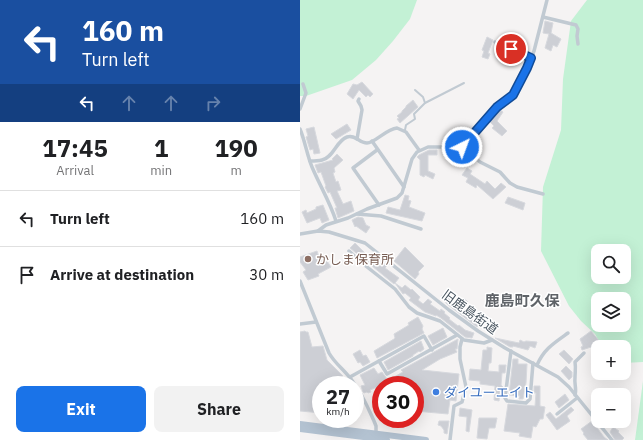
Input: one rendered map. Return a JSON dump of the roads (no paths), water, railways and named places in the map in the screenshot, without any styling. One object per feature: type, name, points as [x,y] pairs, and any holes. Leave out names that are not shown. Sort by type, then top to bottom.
[{"type":"main road","points":[[300,424],[426,440]]},
{"type":"main road","points":[[300,430],[387,440]]},
{"type":"street","points":[[462,147],[497,107],[513,95],[531,58],[547,0]]},
{"type":"street","points":[[543,17],[574,24],[578,29],[578,44]]},
{"type":"street","points":[[495,42],[531,58]]},
{"type":"street","points":[[300,109],[306,93],[303,84]]},
{"type":"street","points":[[357,139],[362,110],[358,101],[359,98]]},
{"type":"street","points":[[310,161],[323,160],[327,158],[345,137],[350,136],[362,142],[372,141],[387,131],[398,128],[406,132],[419,150]]},
{"type":"street","points":[[300,129],[310,161],[319,184],[329,201],[336,221]]},
{"type":"street","points":[[372,141],[404,187]]},
{"type":"street","points":[[318,231],[326,225],[348,218],[397,198],[402,193],[410,163],[419,150],[428,147],[462,147],[480,162],[500,172],[510,183],[517,187],[544,194]]},
{"type":"street","points":[[300,151],[306,150]]},
{"type":"street","points":[[377,150],[353,168],[379,205]]},
{"type":"street","points":[[357,214],[381,216],[421,230]]},
{"type":"street","name":"旧鹿島街道","points":[[300,234],[318,231],[329,232],[365,243],[449,310],[492,340],[558,377],[576,396],[612,440]]},
{"type":"street","points":[[349,251],[365,266],[395,289],[413,310],[440,321],[462,339],[484,343],[492,340]]},
{"type":"street","points":[[300,282],[332,359],[349,376]]},
{"type":"street","points":[[300,324],[316,322]]},
{"type":"street","points":[[511,351],[505,398],[507,401],[526,402],[530,399],[535,364],[543,352],[568,333]]},
{"type":"street","points":[[379,361],[387,374],[457,335]]},
{"type":"street","points":[[352,376],[424,336],[432,350]]},
{"type":"street","points":[[450,440],[454,406],[462,402],[466,387],[460,359],[462,339]]},
{"type":"street","points":[[557,414],[576,396],[574,379],[576,369],[575,362],[584,353]]},
{"type":"street","points":[[364,402],[376,426],[376,434]]},
{"type":"lane","points":[[405,130],[406,125],[415,119],[414,114],[425,103],[464,83]]},
{"type":"lane","points":[[415,90],[423,97],[425,103]]},
{"type":"place","name":"かしま保育所","points":[[308,259]]},
{"type":"place","name":"ダイユーエイト","points":[[436,392]]},
{"type":"district","name":"鹿島町久保","points":[[522,300]]}]
